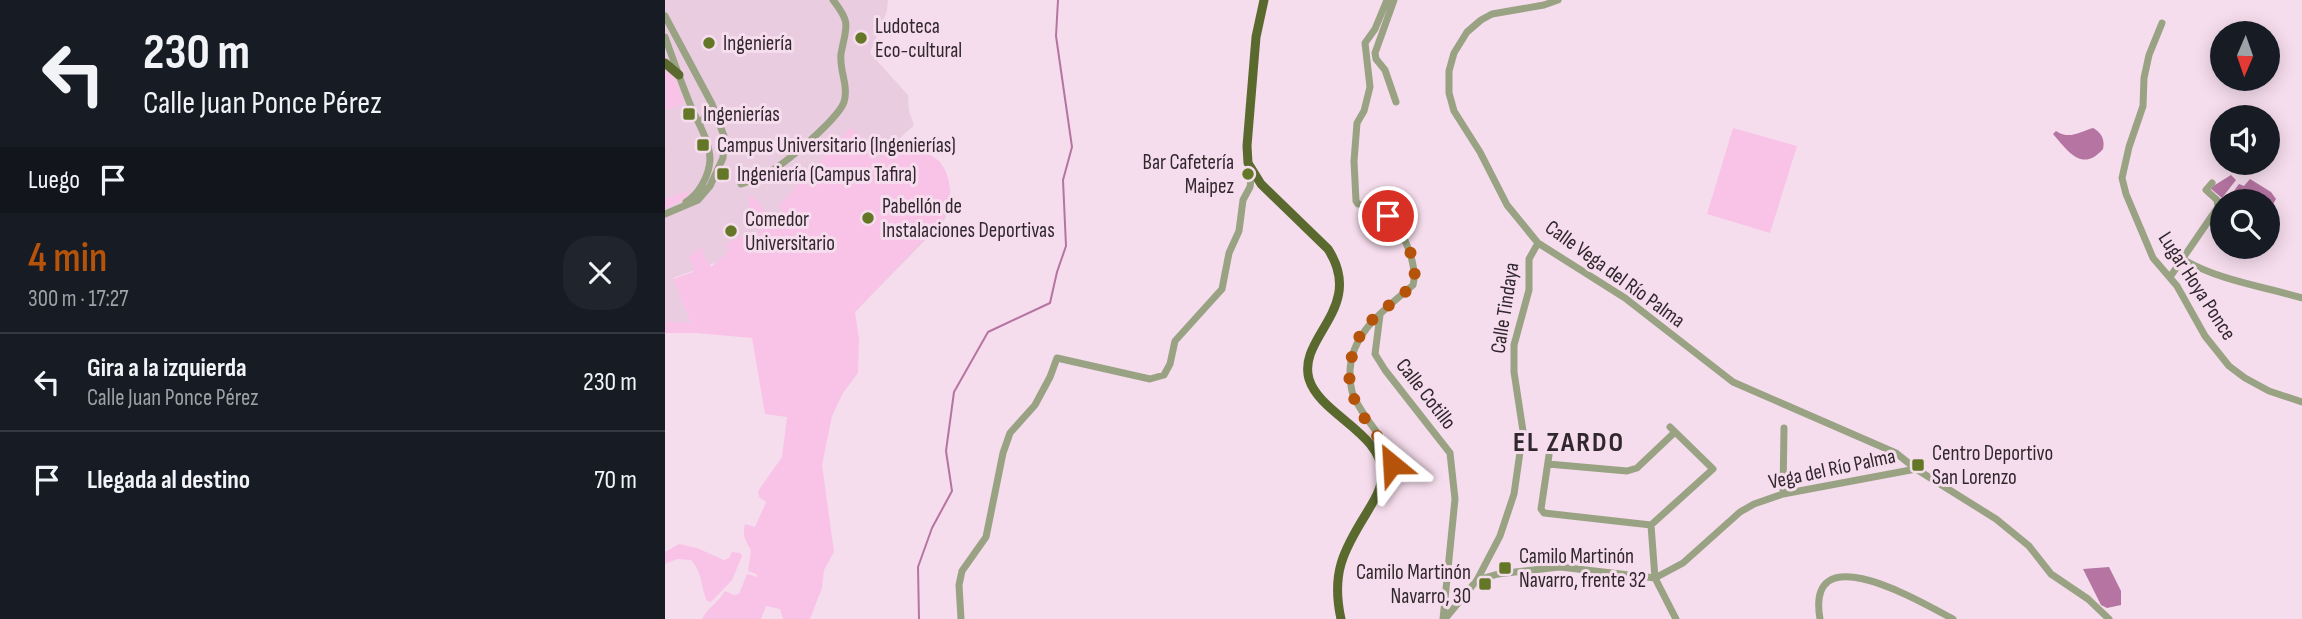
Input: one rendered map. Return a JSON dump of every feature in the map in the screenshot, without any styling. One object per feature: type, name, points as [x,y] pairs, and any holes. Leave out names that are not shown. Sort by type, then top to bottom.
[{"type":"main road","points":[[1264,0],[1256,37],[1248,163],[1261,184],[1336,260],[1339,291],[1335,310],[1308,363],[1309,378],[1317,393],[1374,450],[1381,463],[1380,487],[1347,543],[1339,566],[1336,587],[1341,619]]},
{"type":"main road","points":[[665,63],[679,75]]},
{"type":"street","points":[[741,184],[779,166],[841,109],[845,88],[841,55],[848,29],[847,19],[833,0]]},
{"type":"street","points":[[1382,474],[1389,470],[1393,457],[1356,402],[1350,382],[1356,345],[1367,325],[1413,285],[1416,276],[1412,256],[1397,226],[1380,210],[1358,204],[1356,201],[1354,161],[1357,123],[1364,111],[1370,87],[1365,43],[1375,29],[1387,0]]},
{"type":"street","points":[[1394,0],[1375,53],[1376,59],[1385,70],[1396,102]]},
{"type":"street","name":"Calle Vega del Río Palma","points":[[1558,0],[1492,14],[1481,20],[1467,32],[1454,53],[1449,72],[1449,93],[1454,111],[1480,152],[1507,205],[1538,243],[1625,298],[1733,382],[1896,453],[1916,469],[1996,519],[2029,546],[2052,574],[2088,599],[2109,619]]},
{"type":"street","points":[[665,16],[712,104],[724,136],[718,171],[698,200],[665,214]]},
{"type":"street","name":"Lugar Hoya Ponce","points":[[2162,23],[2149,55],[2144,78],[2143,106],[2122,178],[2126,194],[2153,258],[2170,277],[2205,336],[2229,366],[2269,391],[2302,402]]},
{"type":"street","points":[[665,37],[704,133],[710,161],[705,179],[691,199],[677,209]]},
{"type":"street","points":[[700,124],[705,116],[711,114],[718,120],[718,131],[713,134],[704,133]]},
{"type":"street","points":[[961,619],[959,585],[962,571],[986,537],[1003,453],[1010,433],[1035,405],[1057,358],[1150,379],[1164,374],[1170,364],[1175,341],[1222,289],[1229,253],[1238,231],[1243,200],[1250,187],[1252,173]]},
{"type":"street","points":[[2170,277],[2218,206],[2217,200],[2206,190],[2212,183]]},
{"type":"street","name":"Calle Tindaya","points":[[1444,619],[1477,580],[1500,536],[1514,494],[1523,431],[1514,372],[1514,345],[1527,299],[1529,259],[1538,243]]},
{"type":"street","points":[[2184,260],[2245,284],[2302,298]]},
{"type":"street","name":"Calle Cotillo","points":[[1380,314],[1375,354],[1450,453],[1455,499],[1444,619]]},
{"type":"street","points":[[1783,494],[1784,428]]},
{"type":"street","points":[[1672,430],[1713,469],[1651,525],[1544,513],[1541,509],[1548,459],[1627,471],[1637,468],[1672,430]]},
{"type":"street","name":"Vega del Río Palma","points":[[1655,578],[1683,563],[1740,512],[1754,504],[1783,494],[1916,469]]},
{"type":"street","points":[[1651,525],[1655,578],[1676,619]]},
{"type":"street","points":[[1477,580],[1498,574],[1560,567],[1655,578]]},
{"type":"street","points":[[1820,619],[1820,592],[1825,582],[1836,576],[1851,576],[1877,583],[1916,599],[1953,619]]},
{"type":"shaded area","points":[[665,0],[888,0],[887,11],[870,53],[908,95],[909,111],[914,125],[897,141],[905,149],[932,156],[940,162],[946,172],[951,203],[944,221],[855,312],[788,237],[673,278],[691,323],[665,327]]},
{"type":"shaded area","points":[[665,68],[674,74],[684,103],[665,111]]},
{"type":"shaded area","points":[[851,127],[870,145],[867,148],[879,159],[897,141],[936,159],[949,180],[948,214],[855,312],[859,339],[858,373],[843,393],[832,416],[822,465],[834,552],[824,570],[822,588],[810,619],[783,619],[780,609],[766,606],[761,619],[702,619],[725,591],[739,594],[747,574],[758,577],[748,571],[751,550],[744,528],[745,524],[755,527],[766,502],[759,497],[758,491],[782,457],[787,417],[765,414],[752,338],[665,333],[665,321],[691,323],[673,279],[693,272],[689,257],[699,248],[702,248],[711,267],[729,251],[725,244],[743,236],[761,233],[748,197],[752,195],[772,222],[783,211],[778,207]]},
{"type":"shaded area","points":[[1733,128],[1797,146],[1770,233],[1707,214]]},
{"type":"shaded area","points":[[2093,128],[2101,134],[2104,146],[2088,159],[2070,153],[2053,134],[2056,131],[2070,135]]},
{"type":"shaded area","points":[[2231,175],[2236,180],[2229,189],[2210,188]]},
{"type":"shaded area","points":[[2250,179],[2266,189],[2235,189],[2239,184],[2244,186]]},
{"type":"shaded area","points":[[692,190],[683,200],[665,209],[665,199]]},
{"type":"shaded area","points":[[679,544],[697,548],[724,560],[729,558],[732,552],[742,556],[732,580],[711,602],[707,601],[691,560],[677,559],[665,564],[665,552]]},
{"type":"shaded area","points":[[2109,567],[2121,591],[2121,605],[2107,608],[2101,605],[2083,569]]},
{"type":"waterway","points":[[919,619],[918,567],[932,528],[952,491],[946,451],[954,392],[988,332],[1050,303],[1066,246],[1063,180],[1072,147],[1056,36],[1058,0]]},
{"type":"place","name":"Ludoteca Eco-cultural","points":[[861,38]]},
{"type":"place","name":"Ingeniería","points":[[709,43]]},
{"type":"place","name":"Ingenierías","points":[[689,114]]},
{"type":"place","name":"Campus Universitario (Ingenierías)","points":[[703,145]]},
{"type":"place","name":"Ingeniería (Campus Tafira)","points":[[723,174]]},
{"type":"place","name":"Bar Cafetería Maipez","points":[[1248,174]]},
{"type":"place","name":"Pabellón de Instalaciones Deportivas","points":[[868,218]]},
{"type":"place","name":"Comedor Universitario","points":[[731,231]]},
{"type":"place","name":"Centro Deportivo San Lorenzo","points":[[1918,465]]},
{"type":"place","name":"Camilo Martinón Navarro, frente 32","points":[[1505,568]]},
{"type":"place","name":"Camilo Martinón Navarro, 30","points":[[1485,584]]},
{"type":"district","name":"EL ZARDO","points":[[1569,442]]},
{"type":"route","points":[[1388,216],[1397,226],[1412,256],[1416,276],[1413,285],[1367,325],[1356,345],[1350,382],[1352,395],[1389,450],[1393,457],[1392,464]]}]
